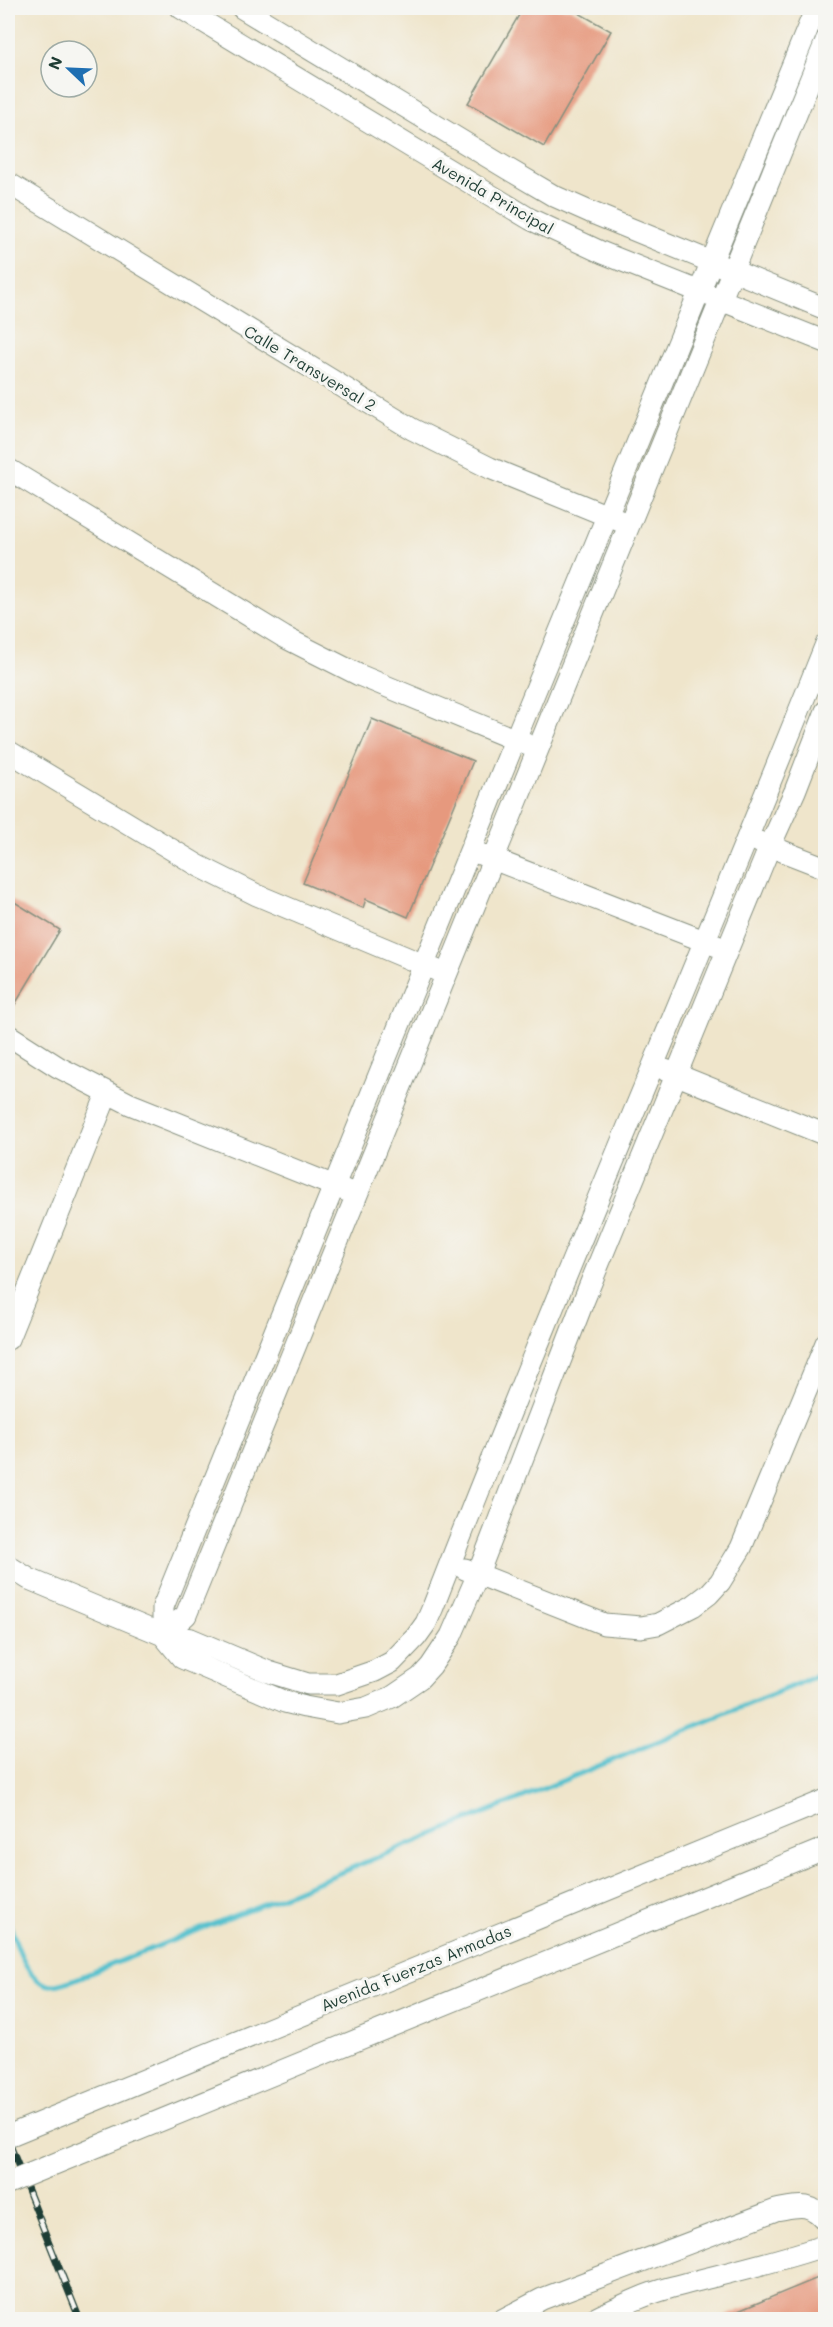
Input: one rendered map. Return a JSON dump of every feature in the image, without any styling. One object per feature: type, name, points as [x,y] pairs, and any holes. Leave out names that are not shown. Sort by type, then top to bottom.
[{"type":"street","name":"Avenida Principal","points":[[181,8],[530,219],[564,236],[825,342]]},
{"type":"street","name":"Avenida Principal","points":[[242,8],[438,128],[572,204],[825,309]]},
{"type":"street","points":[[816,8],[470,850],[163,1607],[163,1635],[182,1658],[285,1702],[323,1710],[351,1711],[379,1703],[405,1689],[420,1678],[441,1652],[451,1636],[478,1574],[581,1307],[770,846],[795,792],[825,711]]},
{"type":"street","points":[[163,1635],[186,1615],[825,41]]},
{"type":"street","points":[[422,155],[438,128]]},
{"type":"street","points":[[492,197],[508,169]]},
{"type":"street","name":"Calle Transversal 2","points":[[8,183],[358,398],[426,437],[490,468],[628,524]]},
{"type":"street","points":[[8,469],[284,637],[359,675],[538,749]]},
{"type":"street","points":[[8,1566],[29,1579],[163,1635],[191,1639],[293,1681],[322,1685],[337,1684],[392,1662],[426,1623],[557,1297],[749,838],[825,644]]},
{"type":"street","points":[[8,751],[199,866],[257,895],[445,974]]},
{"type":"street","points":[[749,838],[825,868]]},
{"type":"street","points":[[470,850],[728,951]]},
{"type":"street","points":[[8,1035],[58,1067],[108,1094],[156,1116],[355,1195]]},
{"type":"street","points":[[654,1066],[825,1135]]},
{"type":"street","points":[[8,1339],[108,1094]]},
{"type":"street","points":[[557,1297],[581,1307]]},
{"type":"street","points":[[450,1563],[586,1618],[624,1627],[641,1628],[658,1624],[693,1606],[720,1582],[741,1548],[825,1343]]},
{"type":"street","points":[[285,1702],[293,1681]]},
{"type":"street","name":"Avenida Fuerzas Armadas","points":[[17,2133],[825,1800]]},
{"type":"street","points":[[8,2183],[825,1848]]},
{"type":"street","points":[[502,2319],[542,2299],[776,2210],[800,2205],[812,2208],[825,2221]]},
{"type":"street","points":[[592,2319],[668,2288],[788,2259],[825,2245]]},
{"type":"street","points":[[621,2269],[632,2301]]},
{"type":"building","points":[[523,8],[570,8],[611,31],[544,147],[468,103]]},
{"type":"building","points":[[372,719],[473,761],[408,917],[366,899],[363,908],[303,883]]},
{"type":"building","points":[[8,898],[60,930],[8,1016]]},
{"type":"building","points":[[825,2275],[825,2319],[719,2319]]},
{"type":"waterway","points":[[8,1920],[22,1958],[34,1976],[50,1985],[64,1983],[291,1893],[826,1672]]},
{"type":"railway","points":[[8,2140],[80,2320]]}]
